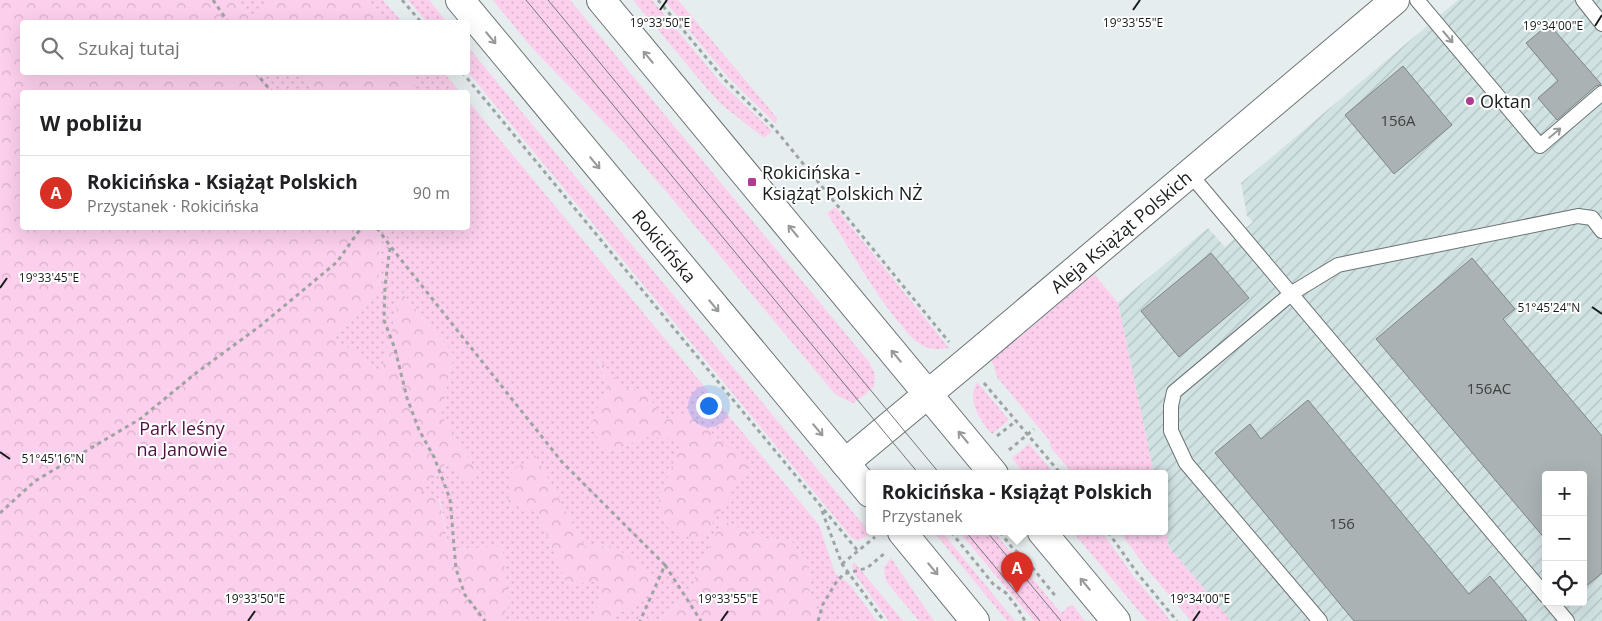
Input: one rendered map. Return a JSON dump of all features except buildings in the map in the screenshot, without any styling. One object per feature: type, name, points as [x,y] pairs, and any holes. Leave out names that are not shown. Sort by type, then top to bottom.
[{"type":"main road","name":"Rokicińska","points":[[460,0],[866,488]]},
{"type":"main road","points":[[601,0],[928,394],[999,464]]},
{"type":"main road","name":"Aleja Książąt Polskich","points":[[845,463],[1395,0]]},
{"type":"main road","points":[[1044,535],[1116,621]]},
{"type":"main road","points":[[889,539],[975,621]]},
{"type":"lane","points":[[1416,0],[1540,146],[1602,93]]},
{"type":"lane","points":[[1582,0],[1602,24]]},
{"type":"lane","points":[[1190,174],[1542,591]]},
{"type":"lane","points":[[1320,621],[1186,462],[1171,431],[1171,406],[1174,392],[1292,293],[1338,265],[1578,216],[1592,218],[1602,231]]},
{"type":"lane","points":[[1554,606],[1567,621]]},
{"type":"path","points":[[213,0],[227,20]]},
{"type":"path","points":[[402,0],[419,20]]},
{"type":"path","points":[[658,0],[725,80],[774,128],[955,349]]},
{"type":"path","points":[[258,75],[270,90]]},
{"type":"path","points":[[464,75],[858,551]]},
{"type":"path","points":[[0,513],[35,481],[140,419],[196,373],[260,326],[338,262],[360,230]]},
{"type":"path","points":[[378,230],[562,462],[665,564],[701,621]]},
{"type":"path","points":[[390,247],[385,286],[384,320],[395,349],[407,398],[419,430],[434,457],[450,499],[456,569],[465,595],[485,621]]},
{"type":"path","points":[[983,383],[1058,470]]},
{"type":"path","points":[[993,440],[1016,421]]},
{"type":"path","points":[[999,464],[1034,429]]},
{"type":"path","points":[[821,508],[842,564],[884,621]]},
{"type":"path","points":[[953,535],[994,585],[1006,593],[1025,621]]},
{"type":"path","points":[[1002,535],[1013,549],[1023,556],[1057,598]]},
{"type":"path","points":[[1110,535],[1138,574],[1177,621]]},
{"type":"path","points":[[842,564],[858,551],[889,539]]},
{"type":"path","points":[[818,621],[823,604],[830,591],[844,574],[867,568],[889,539]]},
{"type":"path","points":[[640,621],[665,564]]},
{"type":"shaded area","points":[[1458,0],[1602,0],[1602,621],[1231,621],[1169,547],[1167,535],[1168,470],[1153,470],[1118,303],[1208,228],[1225,247],[1253,222],[1247,216],[1241,183]]},
{"type":"green space","name":"Park leśny na Janowie","points":[[0,0],[231,0],[253,16],[275,0],[367,0],[382,20],[20,20],[20,75],[255,75],[266,90],[20,90],[20,230],[374,230],[380,238],[378,293],[332,336],[381,373],[401,292],[454,355],[441,415],[478,473],[469,481],[448,461],[419,495],[439,499],[449,549],[502,547],[509,605],[500,621],[0,621]]},
{"type":"green space","points":[[231,0],[275,0],[253,16]]},
{"type":"green space","points":[[367,0],[383,0],[400,20],[382,20]]},
{"type":"green space","points":[[408,0],[429,0],[445,20],[425,20]]},
{"type":"green space","points":[[493,0],[570,0],[869,362],[875,374],[874,387],[854,403],[835,394],[664,189],[624,143],[532,48]]},
{"type":"green space","points":[[633,0],[652,0],[721,83],[772,131],[764,138],[722,105]]},
{"type":"green space","points":[[664,0],[678,0],[777,118],[776,124],[728,77]]},
{"type":"green space","points":[[470,49],[866,528],[866,535],[869,535],[858,541],[852,538],[470,74]]},
{"type":"green space","points":[[255,75],[296,75],[309,84],[314,90],[266,90]]},
{"type":"green space","points":[[296,75],[413,75],[416,90],[314,90],[309,84]]},
{"type":"green space","points":[[413,75],[446,75],[458,90],[416,90]]},
{"type":"green space","points":[[470,103],[819,525],[835,573],[850,585],[877,621],[825,621],[809,596],[811,572],[792,542],[763,538],[722,521],[695,576],[691,595],[657,621],[606,621],[630,607],[615,546],[585,547],[535,455],[538,513],[567,584],[601,581],[595,621],[500,621],[509,605],[502,547],[449,549],[440,499],[419,495],[448,461],[469,481],[478,473],[441,415],[454,355],[401,292],[381,373],[332,336],[378,293],[380,238],[374,230],[470,230]],"holes":[[[597,358],[624,388],[644,390],[663,419],[749,465],[659,500],[683,438],[648,437],[605,453],[599,403],[609,391]]]},
{"type":"green space","points":[[835,207],[949,348],[934,349],[923,346],[907,333],[886,306],[827,213]]},
{"type":"green space","points":[[1094,274],[1118,303],[1153,470],[1070,470],[1051,448],[1049,440],[997,377],[992,360]]},
{"type":"green space","points":[[597,356],[624,388],[644,390],[663,419],[689,413],[749,465],[700,543],[665,526],[659,500],[682,439],[648,437],[605,453],[591,426],[599,403],[609,391]]},
{"type":"green space","points":[[977,382],[1009,420],[992,434],[976,410],[973,396]]},
{"type":"green space","points":[[1029,444],[1052,470],[1022,470],[1012,458]]},
{"type":"green space","points":[[535,455],[585,547],[615,546],[657,581],[630,607],[606,621],[595,621],[601,581],[567,584],[538,513],[508,503],[512,471]]},
{"type":"green space","points":[[722,521],[763,538],[792,542],[811,572],[809,596],[825,621],[657,621],[691,595],[695,576]]},
{"type":"green space","points":[[936,535],[944,535],[1015,621],[1007,621]]},
{"type":"green space","points":[[962,535],[996,535],[1061,613],[1072,604],[1085,621],[1034,621]]},
{"type":"green space","points":[[1075,535],[1104,535],[1134,577],[1171,621],[1147,621]]},
{"type":"green space","points":[[1122,535],[1167,535],[1169,547],[1231,621],[1191,621],[1146,568]]},
{"type":"green space","points":[[891,558],[934,621],[919,621],[889,585],[885,578],[884,567]]},
{"type":"green space","points":[[854,562],[903,621],[889,621],[854,573],[852,566]]},
{"type":"tram line","points":[[526,0],[916,470]]},
{"type":"tram line","points":[[548,0],[937,470]]},
{"type":"tram line","points":[[968,535],[1040,621]]},
{"type":"tram line","points":[[989,535],[1061,621]]},
{"type":"place","name":"Oktan","points":[[1470,101]]},
{"type":"place","name":"Rokicińska - Książąt Polskich NŻ","points":[[752,182]]},
{"type":"place","name":"Rokicińska - Książąt Polskich","points":[[1017,593]]}]
